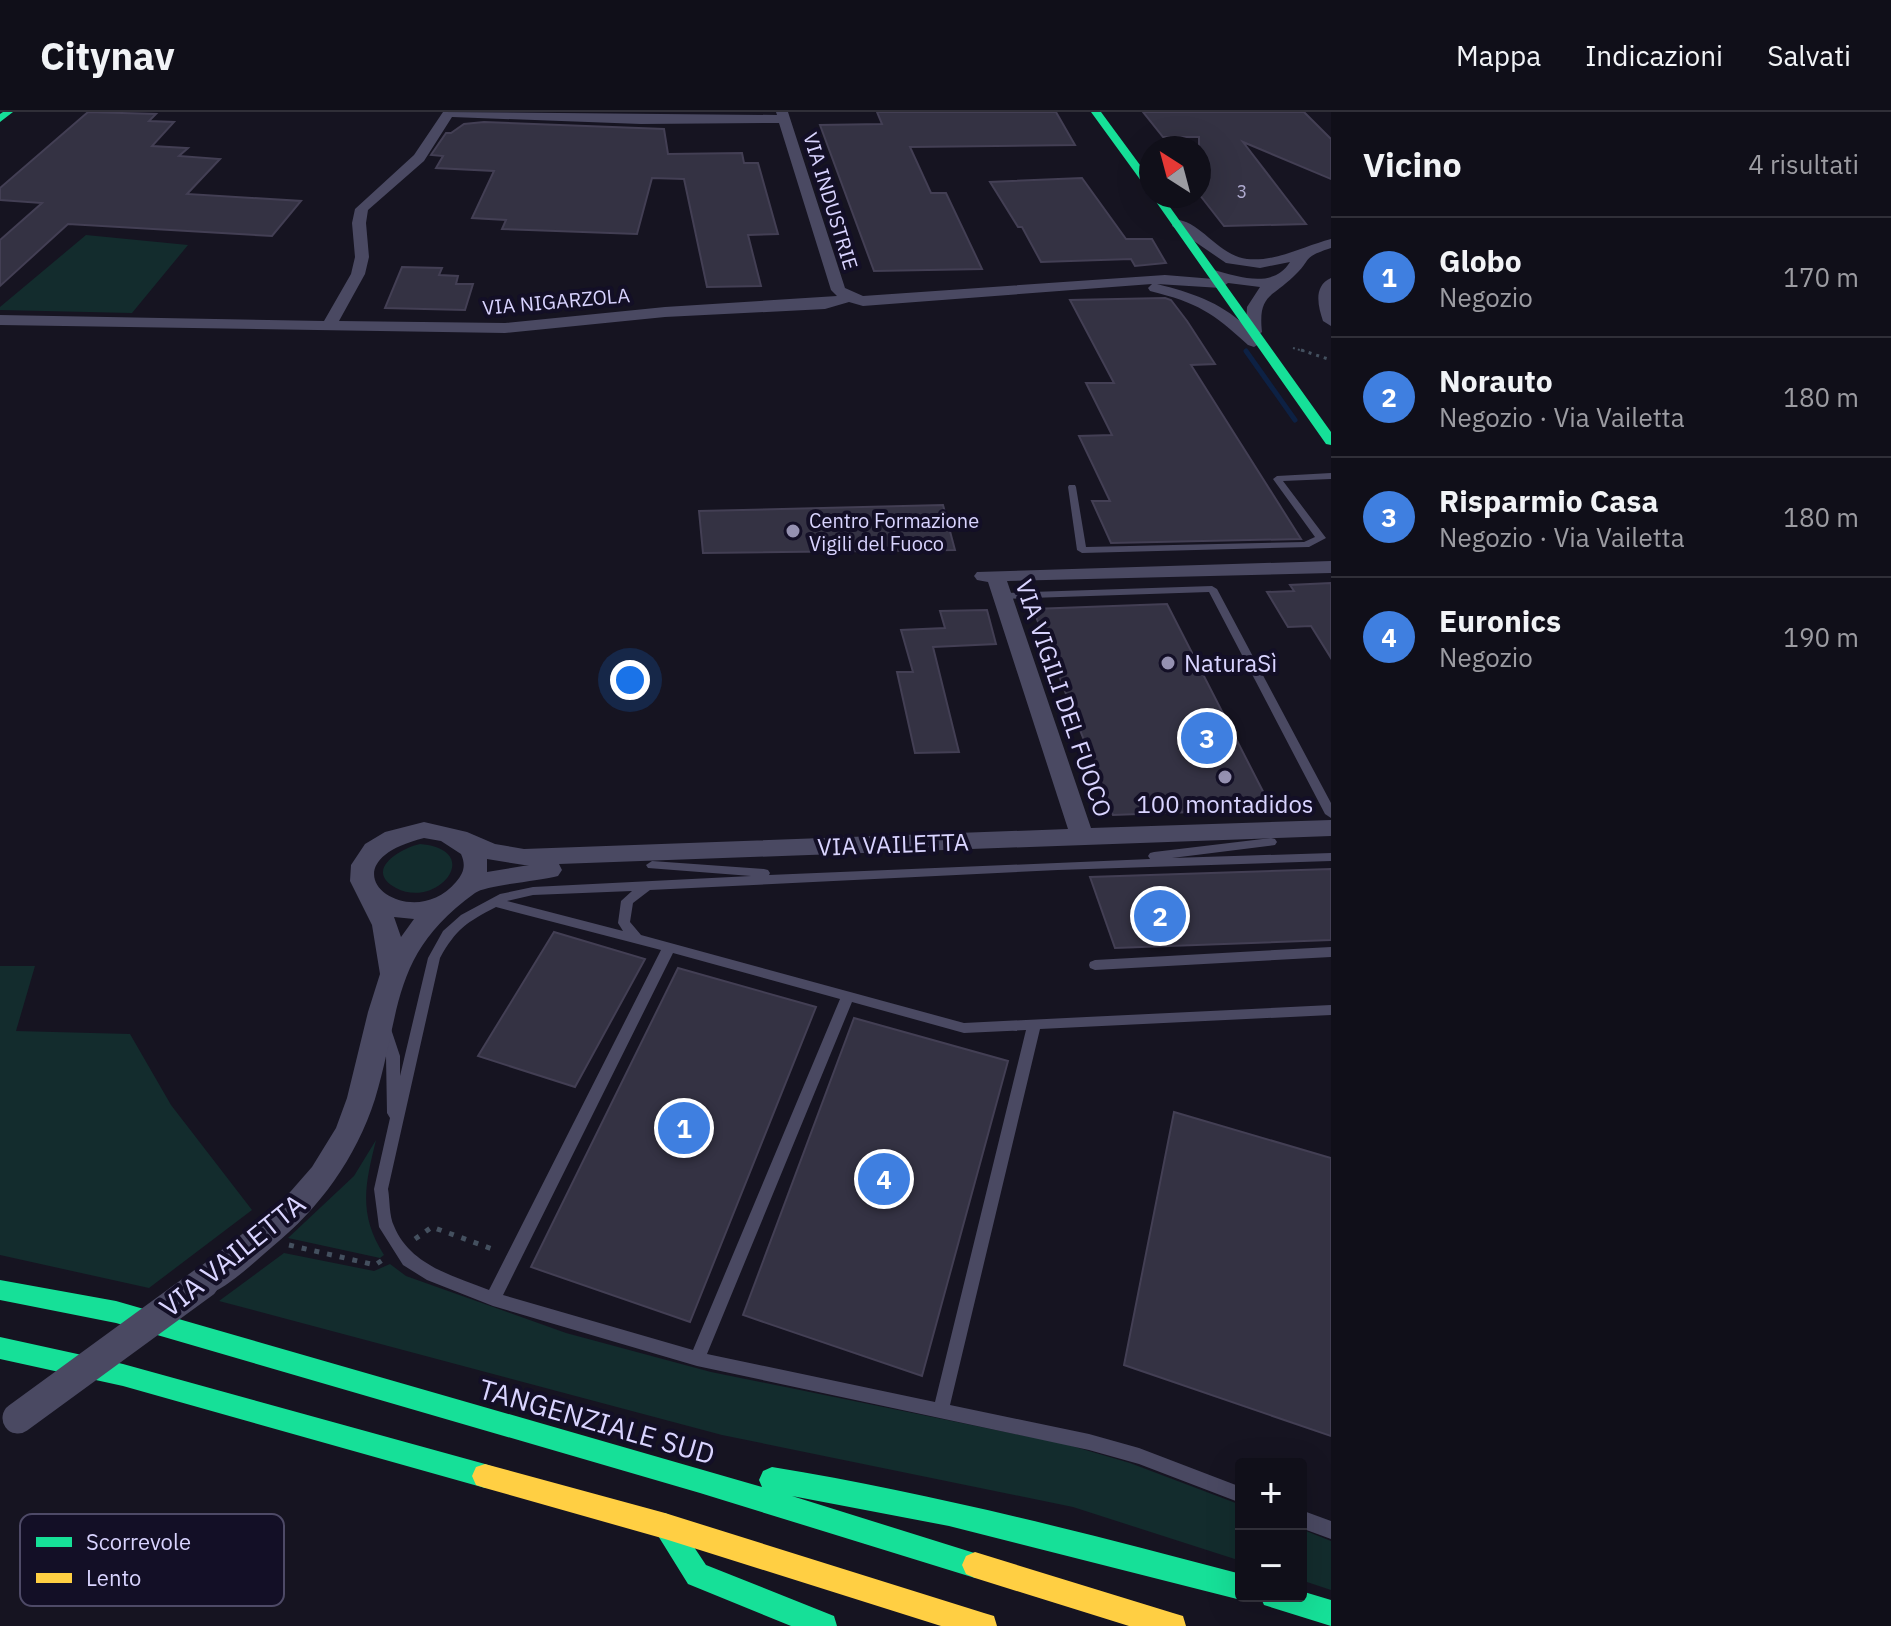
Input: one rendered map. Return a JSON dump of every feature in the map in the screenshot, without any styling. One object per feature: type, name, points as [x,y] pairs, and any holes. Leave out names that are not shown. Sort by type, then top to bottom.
[{"type":"main road","points":[[0,119],[8,112]]},
{"type":"main road","points":[[1096,112],[1139,171]]},
{"type":"main road","points":[[1166,208],[1254,332],[1274,349],[1331,441]]},
{"type":"main road","name":"TANGENZIALE SUD","points":[[0,1290],[116,1312],[700,1480],[1173,1626]]},
{"type":"main road","points":[[0,1348],[138,1379],[665,1526],[984,1626]]},
{"type":"main road","points":[[700,1480],[770,1480],[848,1491],[1121,1552],[1235,1585]]},
{"type":"main road","points":[[665,1526],[697,1575],[824,1626]]},
{"type":"main road","points":[[1293,1602],[1331,1613]]},
{"type":"street","points":[[328,326],[358,274],[362,257],[359,223],[362,209],[419,158],[449,113],[627,120],[784,115]]},
{"type":"street","name":"VIA INDUSTRIE","points":[[784,115],[838,290],[849,298]]},
{"type":"street","points":[[1177,223],[1199,235],[1221,255],[1256,264]]},
{"type":"street","points":[[1213,273],[1284,260],[1331,243]]},
{"type":"street","points":[[1254,332],[1254,302],[1294,267],[1302,253]]},
{"type":"street","name":"VIA NIGARZOLA","points":[[1167,285],[1191,273],[1213,273]]},
{"type":"street","points":[[1213,273],[1241,282],[1282,279]]},
{"type":"street","name":"VIA NIGARZOLA","points":[[0,320],[524,328],[651,313],[825,304],[849,298],[863,301],[1113,284],[1167,285],[1213,273]]},
{"type":"street","points":[[1331,282],[1324,300],[1331,321]]},
{"type":"street","name":"VIA NIGARZOLA","points":[[1167,285],[1219,310],[1274,349]]},
{"type":"street","points":[[994,582],[1331,567]]},
{"type":"street","name":"VIA VIGILI DEL FUOCO","points":[[994,582],[1083,838]]},
{"type":"street","name":"VIA VAILETTA","points":[[459,838],[491,852],[524,857],[1331,828]]},
{"type":"street","points":[[424,830],[443,832],[459,838],[470,847],[476,872],[470,884],[441,906],[414,911],[388,908],[374,901],[364,890],[360,877],[363,863],[372,850],[386,839],[404,832],[424,830]]},
{"type":"street","name":"VIA VAILETTA","points":[[470,884],[545,871],[650,875],[1331,839]]},
{"type":"street","name":"VIA VAILETTA","points":[[9,1424],[203,1283],[277,1225],[327,1169],[353,1121],[391,971],[391,945],[386,925],[364,890]]},
{"type":"street","name":"VIA VAILETTA","points":[[391,971],[415,932],[441,906]]},
{"type":"lane","points":[[1072,487],[1082,550],[1306,545],[1321,538],[1277,479],[1331,476]]},
{"type":"lane","points":[[994,582],[1212,589],[1331,814]]},
{"type":"lane","points":[[1071,865],[1271,842]]},
{"type":"lane","points":[[1235,1493],[1122,1451],[697,1359],[493,1299],[408,1260],[391,1239],[382,1214],[381,1189],[434,958],[455,926],[494,902],[533,891],[650,875],[845,878],[1071,865],[1331,857]]},
{"type":"lane","points":[[637,939],[624,923],[624,908],[650,875]]},
{"type":"lane","points":[[494,902],[964,1028],[1331,1010]]},
{"type":"lane","points":[[493,1299],[669,947]]},
{"type":"lane","points":[[1095,965],[1331,952]]},
{"type":"lane","points":[[697,1359],[848,996]]},
{"type":"lane","points":[[379,1018],[393,1056],[394,1137]]},
{"type":"lane","points":[[941,1410],[1034,1025]]},
{"type":"lane","points":[[1307,1521],[1331,1530]]},
{"type":"path","points":[[1274,349],[1331,360]]},
{"type":"green space","points":[[86,235],[188,245],[132,313],[0,310],[0,307]]},
{"type":"green space","points":[[420,844],[440,849],[450,856],[452,866],[448,876],[426,891],[412,893],[396,888],[383,874],[384,867],[395,855]]},
{"type":"green space","points":[[0,966],[35,966],[16,1031],[130,1034],[171,1105],[252,1210],[149,1288],[0,1255]]},
{"type":"green space","points":[[376,1140],[366,1199],[370,1226],[384,1255],[380,1258],[288,1238],[354,1176]]},
{"type":"green space","points":[[284,1253],[374,1271],[390,1264],[406,1276],[566,1333],[711,1372],[1065,1444],[1130,1463],[1235,1503],[1235,1559],[1073,1507],[722,1435],[219,1301]]},
{"type":"green space","points":[[1307,1531],[1331,1541],[1331,1590],[1307,1582]]},
{"type":"building","points":[[88,112],[156,114],[149,121],[174,122],[152,146],[188,148],[179,156],[220,159],[187,194],[301,201],[272,236],[68,224],[0,286],[0,240],[42,203],[0,200],[0,188]]},
{"type":"building","points":[[877,112],[1056,112],[1075,145],[910,147],[931,193],[946,193],[982,269],[874,271],[820,125],[882,124]]},
{"type":"building","points":[[1143,112],[1304,112],[1331,139],[1331,179],[1243,142],[1306,224],[1224,226],[1210,208],[1211,136],[1162,136]]},
{"type":"building","points":[[484,122],[664,129],[668,154],[742,153],[744,163],[758,163],[778,234],[748,235],[761,286],[707,287],[684,179],[652,178],[637,234],[502,229],[506,220],[472,218],[494,171],[436,168],[443,156],[431,155],[446,133],[464,124]]},
{"type":"building","points":[[1082,178],[1126,239],[1152,239],[1166,263],[1135,266],[1131,259],[1041,262],[1022,227],[1018,227],[990,182]]},
{"type":"building","points":[[402,267],[442,268],[439,275],[458,276],[456,284],[473,284],[465,310],[385,308]]},
{"type":"building","points":[[1070,300],[1171,300],[1187,321],[1215,364],[1191,365],[1301,539],[1111,543],[1092,501],[1110,501],[1079,436],[1112,435],[1086,383],[1114,383]]},
{"type":"building","points":[[943,505],[955,550],[703,553],[699,511]]},
{"type":"building","points":[[1331,583],[1331,658],[1311,626],[1288,627],[1267,592],[1294,591],[1290,585]]},
{"type":"building","points":[[1167,604],[1272,809],[1113,815],[1033,609]]},
{"type":"building","points":[[987,610],[996,644],[933,647],[959,752],[915,753],[897,672],[913,672],[901,630],[945,628],[940,611]]},
{"type":"building","points":[[1331,869],[1331,940],[1115,948],[1090,877]]},
{"type":"building","points":[[554,932],[645,959],[575,1087],[478,1056]]},
{"type":"building","points":[[678,968],[816,1007],[690,1322],[531,1267]]},
{"type":"building","points":[[854,1018],[1008,1061],[922,1376],[743,1315]]},
{"type":"building","points":[[1174,1112],[1331,1158],[1331,1436],[1124,1365]]},
{"type":"waterway","points":[[1246,351],[1295,420]]},
{"type":"traffic: fast","points":[[0,119],[8,112]]},
{"type":"traffic: fast","points":[[1096,112],[1139,171]]},
{"type":"traffic: fast","points":[[1166,208],[1331,441]]},
{"type":"traffic: fast","points":[[0,1290],[116,1312],[700,1480],[975,1565]]},
{"type":"traffic: fast","points":[[0,1348],[123,1375],[485,1476]]},
{"type":"traffic: fast","points":[[772,1480],[949,1513],[1235,1585]]},
{"type":"traffic: fast","points":[[665,1526],[697,1575],[824,1626]]},
{"type":"traffic: fast","points":[[1293,1602],[1331,1613]]},
{"type":"traffic: slow","points":[[485,1476],[665,1526],[984,1626]]},
{"type":"traffic: slow","points":[[975,1565],[1173,1626]]},
{"type":"place","name":"Centro Formazione Vigili del Fuoco","points":[[793,531]]},
{"type":"place","name":"NaturaSì","points":[[1168,663]]},
{"type":"place","name":"Risparmio Casa","points":[[1207,738]]},
{"type":"place","name":"100 montadidos","points":[[1225,777]]},
{"type":"place","name":"Norauto","points":[[1160,916]]},
{"type":"place","name":"Globo","points":[[684,1128]]},
{"type":"place","name":"Euronics","points":[[884,1179]]}]
